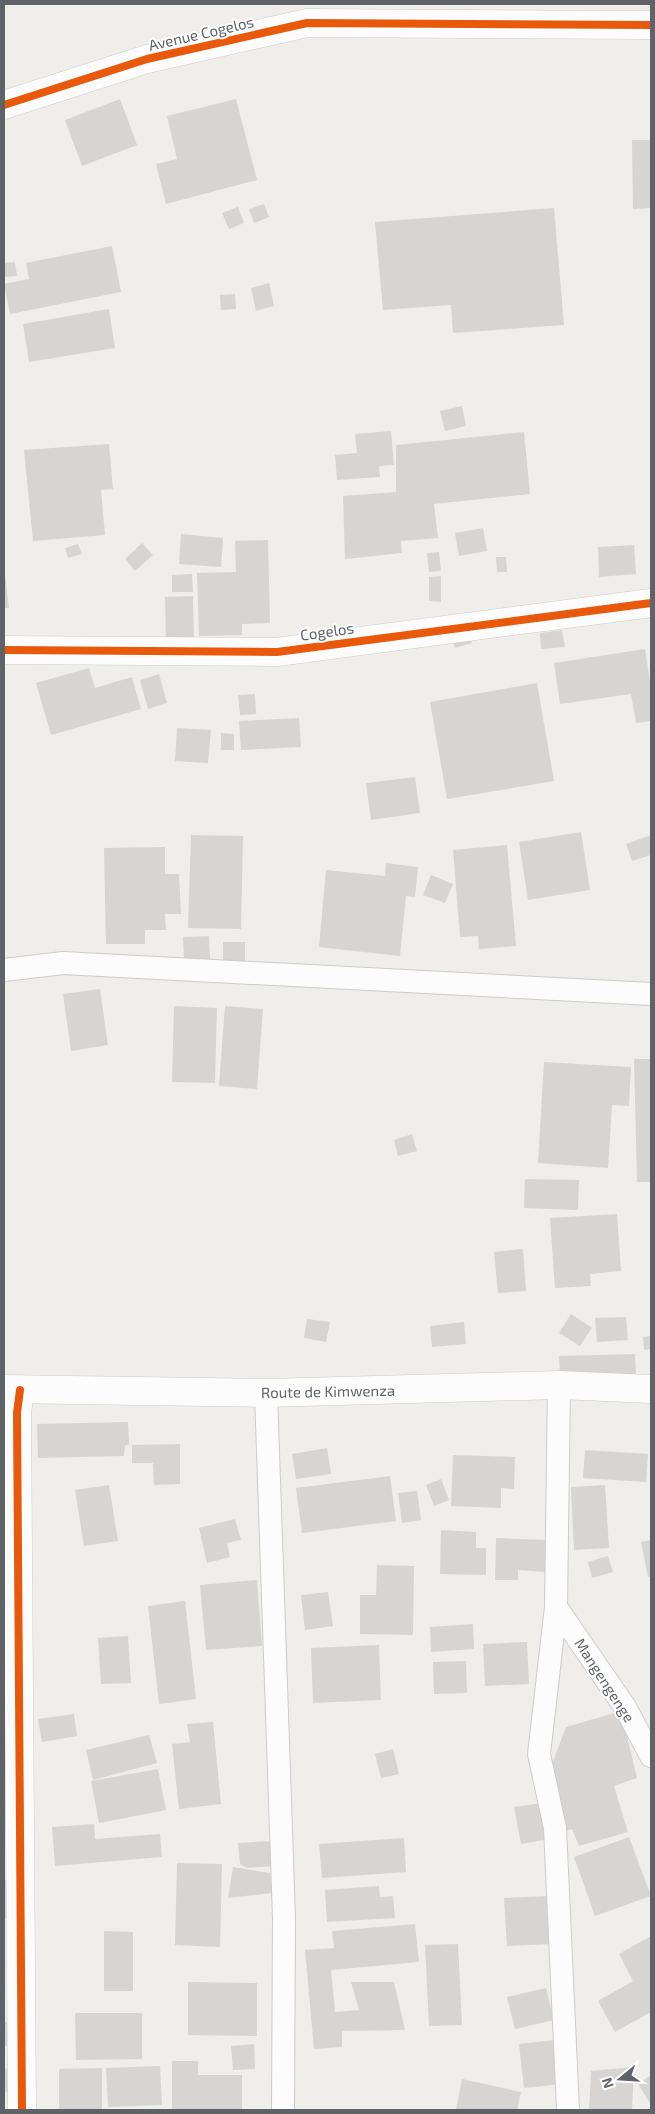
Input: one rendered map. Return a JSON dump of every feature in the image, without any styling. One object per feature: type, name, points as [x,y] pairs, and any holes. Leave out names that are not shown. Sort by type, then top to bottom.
[{"type":"street","name":"Avenue Cogelos","points":[[4,105],[148,59],[308,23],[651,25]]},
{"type":"street","name":"Cogelos","points":[[4,650],[278,652],[651,603]]},
{"type":"street","name":"Route de Kimwenza","points":[[12,1390],[266,1393],[559,1386],[651,1389]]},
{"type":"street","points":[[12,1390],[17,1413],[22,2110]]},
{"type":"lane","points":[[4,970],[63,963],[651,994]]},
{"type":"lane","points":[[559,1386],[556,1607],[539,1754],[555,1828],[568,2110]]},
{"type":"lane","points":[[266,1393],[284,1918],[283,2110]]},
{"type":"lane","name":"Mangengenge","points":[[556,1607],[625,1707],[651,1756]]},
{"type":"building","points":[[120,99],[137,145],[82,166],[65,120]]},
{"type":"building","points":[[236,99],[257,180],[166,204],[156,164],[177,159],[167,116]]},
{"type":"building","points":[[632,140],[651,140],[651,208],[633,209]]},
{"type":"building","points":[[264,204],[269,217],[254,223],[249,209]]},
{"type":"building","points":[[238,207],[244,223],[229,229],[222,213]]},
{"type":"building","points":[[554,208],[564,325],[453,333],[451,305],[383,310],[375,222]]},
{"type":"building","points":[[112,246],[121,292],[10,314],[4,284],[29,279],[26,263]]},
{"type":"building","points":[[15,262],[17,276],[5,277],[4,263]]},
{"type":"building","points":[[269,283],[274,306],[256,311],[251,288]]},
{"type":"building","points":[[235,294],[236,309],[221,310],[220,295]]},
{"type":"building","points":[[109,309],[115,348],[29,362],[23,324]]},
{"type":"building","points":[[462,406],[466,426],[445,431],[440,411]]},
{"type":"building","points":[[391,431],[394,465],[379,466],[380,477],[337,480],[335,455],[357,453],[355,434]]},
{"type":"building","points":[[524,432],[530,494],[434,504],[438,538],[401,541],[402,553],[345,559],[343,496],[396,492],[396,445]]},
{"type":"building","points":[[109,444],[113,489],[101,490],[105,535],[33,541],[24,450]]},
{"type":"building","points":[[483,528],[487,551],[459,556],[455,533]]},
{"type":"building","points":[[181,534],[223,538],[221,567],[179,564]]},
{"type":"building","points":[[268,540],[270,623],[242,624],[242,635],[199,636],[197,573],[236,572],[235,541]]},
{"type":"building","points":[[142,543],[153,555],[135,571],[125,559]]},
{"type":"building","points":[[78,544],[82,554],[68,558],[65,548]]},
{"type":"building","points":[[634,545],[636,574],[599,577],[598,547]]},
{"type":"building","points":[[439,552],[441,571],[429,572],[427,553]]},
{"type":"building","points":[[496,557],[506,557],[507,572],[497,572]]},
{"type":"building","points":[[4,566],[9,608],[4,608]]},
{"type":"building","points":[[192,574],[193,592],[172,592],[172,575]]},
{"type":"building","points":[[441,576],[441,602],[429,601],[429,577]]},
{"type":"building","points":[[193,596],[194,643],[166,643],[165,597]]},
{"type":"building","points":[[467,630],[472,643],[455,648],[451,635]]},
{"type":"building","points":[[562,630],[565,647],[541,649],[540,633]]},
{"type":"building","points":[[645,649],[651,688],[651,721],[636,723],[631,694],[560,704],[554,663]]},
{"type":"building","points":[[89,668],[95,688],[132,677],[141,709],[51,735],[36,683]]},
{"type":"building","points":[[159,674],[167,703],[148,709],[140,680]]},
{"type":"building","points":[[537,683],[554,781],[447,799],[430,702]]},
{"type":"building","points":[[255,694],[256,714],[240,715],[238,695]]},
{"type":"building","points":[[299,718],[301,747],[241,750],[239,721]]},
{"type":"building","points":[[177,728],[211,730],[208,763],[175,761]]},
{"type":"building","points":[[221,733],[234,734],[234,750],[221,750]]},
{"type":"building","points":[[415,777],[420,813],[371,820],[366,783]]},
{"type":"building","points":[[581,832],[590,890],[528,900],[519,842]]},
{"type":"building","points":[[191,835],[243,836],[241,929],[188,928]]},
{"type":"building","points":[[651,835],[651,855],[632,861],[626,844]]},
{"type":"building","points":[[507,845],[516,946],[479,949],[478,936],[460,937],[453,850]]},
{"type":"building","points":[[165,847],[165,874],[179,874],[181,914],[165,914],[166,930],[145,930],[145,944],[106,944],[104,848]]},
{"type":"building","points":[[386,863],[418,867],[415,897],[406,896],[400,956],[319,947],[326,870],[385,876]]},
{"type":"building","points":[[431,875],[453,884],[445,903],[423,895]]},
{"type":"building","points":[[209,936],[210,959],[184,960],[183,937]]},
{"type":"building","points":[[223,942],[245,942],[245,963],[223,963]]},
{"type":"building","points":[[100,989],[108,1045],[71,1051],[63,994]]},
{"type":"building","points":[[174,1006],[217,1008],[215,1083],[172,1082]]},
{"type":"building","points":[[225,1006],[263,1009],[257,1089],[219,1086]]},
{"type":"building","points":[[634,1059],[651,1059],[651,1182],[637,1182]]},
{"type":"building","points":[[544,1062],[631,1067],[629,1106],[612,1105],[608,1168],[538,1163]]},
{"type":"building","points":[[412,1134],[417,1151],[398,1156],[394,1140]]},
{"type":"building","points":[[525,1179],[579,1180],[578,1210],[524,1208]]},
{"type":"building","points":[[617,1214],[621,1271],[590,1274],[591,1286],[555,1288],[550,1218]]},
{"type":"building","points":[[523,1249],[526,1291],[498,1293],[494,1252]]},
{"type":"building","points":[[571,1314],[592,1328],[580,1346],[559,1333]]},
{"type":"building","points":[[626,1317],[628,1340],[597,1342],[595,1318]]},
{"type":"building","points":[[307,1319],[330,1322],[326,1342],[304,1338]]},
{"type":"building","points":[[464,1322],[466,1344],[432,1347],[430,1326]]},
{"type":"building","points":[[651,1336],[651,1349],[644,1350],[643,1337]]},
{"type":"building","points":[[635,1354],[636,1374],[560,1375],[559,1356]]},
{"type":"building","points":[[128,1422],[129,1444],[125,1446],[124,1456],[38,1458],[37,1424]]},
{"type":"building","points":[[180,1444],[180,1484],[154,1485],[153,1463],[132,1463],[132,1445]]},
{"type":"building","points":[[327,1448],[331,1474],[296,1479],[292,1454]]},
{"type":"building","points":[[585,1450],[648,1454],[646,1482],[583,1478]]},
{"type":"building","points":[[453,1455],[515,1457],[514,1489],[501,1488],[501,1508],[451,1506]]},
{"type":"building","points":[[390,1476],[396,1521],[302,1533],[296,1488]]},
{"type":"building","points":[[441,1479],[449,1500],[434,1506],[426,1485]]},
{"type":"building","points":[[109,1485],[118,1541],[84,1546],[75,1490]]},
{"type":"building","points":[[605,1485],[609,1548],[574,1550],[571,1487]]},
{"type":"building","points":[[417,1491],[421,1520],[402,1523],[398,1493]]},
{"type":"building","points":[[235,1519],[241,1540],[227,1543],[230,1557],[207,1563],[199,1528]]},
{"type":"building","points":[[441,1530],[476,1532],[476,1548],[486,1548],[486,1575],[440,1574]]},
{"type":"building","points":[[496,1538],[545,1540],[545,1572],[518,1570],[518,1580],[495,1580]]},
{"type":"building","points":[[651,1540],[651,1576],[648,1577],[641,1542]]},
{"type":"building","points":[[608,1556],[613,1572],[592,1578],[588,1562]]},
{"type":"building","points":[[377,1565],[414,1566],[413,1635],[360,1634],[360,1595],[376,1595]]},
{"type":"building","points":[[257,1580],[262,1646],[206,1650],[200,1585]]},
{"type":"building","points":[[328,1592],[333,1626],[305,1630],[301,1595]]},
{"type":"building","points":[[185,1601],[196,1699],[159,1704],[148,1606]]},
{"type":"building","points":[[473,1624],[474,1649],[431,1652],[430,1627]]},
{"type":"building","points":[[128,1636],[131,1683],[101,1684],[98,1638]]},
{"type":"building","points":[[527,1642],[529,1684],[485,1686],[483,1644]]},
{"type":"building","points":[[379,1645],[381,1700],[313,1703],[311,1648]]},
{"type":"building","points":[[466,1661],[467,1693],[434,1694],[433,1662]]},
{"type":"building","points":[[621,1711],[637,1778],[614,1786],[628,1832],[579,1846],[572,1829],[562,1832],[546,1780],[566,1727]]},
{"type":"building","points":[[74,1714],[77,1736],[42,1742],[38,1719]]},
{"type":"building","points":[[213,1722],[221,1804],[179,1809],[172,1744],[190,1742],[187,1724]]},
{"type":"building","points":[[149,1735],[157,1763],[93,1780],[86,1750]]},
{"type":"building","points":[[393,1749],[399,1774],[381,1778],[375,1754]]},
{"type":"building","points":[[158,1769],[166,1810],[99,1823],[91,1781]]},
{"type":"building","points":[[542,1803],[549,1839],[521,1844],[514,1807]]},
{"type":"building","points":[[94,1824],[95,1839],[160,1834],[162,1857],[55,1866],[52,1827]]},
{"type":"building","points":[[629,1837],[651,1896],[595,1916],[574,1857]]},
{"type":"building","points":[[404,1838],[406,1872],[322,1878],[319,1844]]},
{"type":"building","points":[[274,1841],[275,1866],[247,1868],[240,1864],[238,1843]]},
{"type":"building","points":[[177,1863],[222,1864],[220,1947],[175,1945]]},
{"type":"building","points":[[233,1867],[270,1873],[272,1893],[228,1898]]},
{"type":"building","points":[[4,1880],[13,1880],[17,1918],[4,1919]]},
{"type":"building","points":[[379,1886],[380,1897],[393,1896],[395,1918],[327,1922],[325,1890]]},
{"type":"building","points":[[549,1896],[551,1944],[507,1946],[504,1898]]},
{"type":"building","points":[[415,1924],[419,1962],[331,1970],[335,2012],[359,2010],[351,1982],[394,1982],[405,2030],[342,2031],[342,2047],[314,2049],[305,1950],[334,1948],[332,1931]]},
{"type":"building","points":[[104,1931],[133,1932],[133,1991],[104,1991]]},
{"type":"building","points":[[651,1936],[651,2012],[615,2032],[598,2001],[633,1981],[619,1954]]},
{"type":"building","points":[[458,1944],[462,2025],[429,2026],[425,1945]]},
{"type":"building","points":[[188,1982],[257,1983],[257,2036],[188,2035]]},
{"type":"building","points":[[546,1988],[554,2020],[515,2029],[507,1997]]},
{"type":"building","points":[[75,2013],[142,2013],[142,2059],[76,2060]]},
{"type":"building","points":[[18,2021],[19,2045],[4,2046],[4,2022]]},
{"type":"building","points":[[556,2040],[561,2084],[524,2088],[519,2044]]},
{"type":"building","points":[[254,2044],[255,2069],[233,2070],[231,2046]]},
{"type":"building","points":[[172,2061],[198,2061],[198,2075],[242,2075],[242,2110],[172,2110]]},
{"type":"building","points":[[160,2066],[162,2105],[108,2107],[106,2068]]},
{"type":"building","points":[[634,2067],[632,2110],[589,2110],[591,2071]]},
{"type":"building","points":[[4,2068],[21,2071],[18,2093],[4,2092]]},
{"type":"building","points":[[102,2068],[102,2110],[59,2110],[59,2069]]},
{"type":"building","points":[[651,2075],[651,2105],[638,2084]]},
{"type":"building","points":[[462,2079],[521,2092],[517,2110],[456,2110]]},
{"type":"cycle path","points":[[4,105],[147,59],[307,23],[651,25]]},
{"type":"cycle path","points":[[4,650],[277,652],[651,603]]},
{"type":"cycle path","points":[[20,1390],[17,1413],[22,2110]]}]
